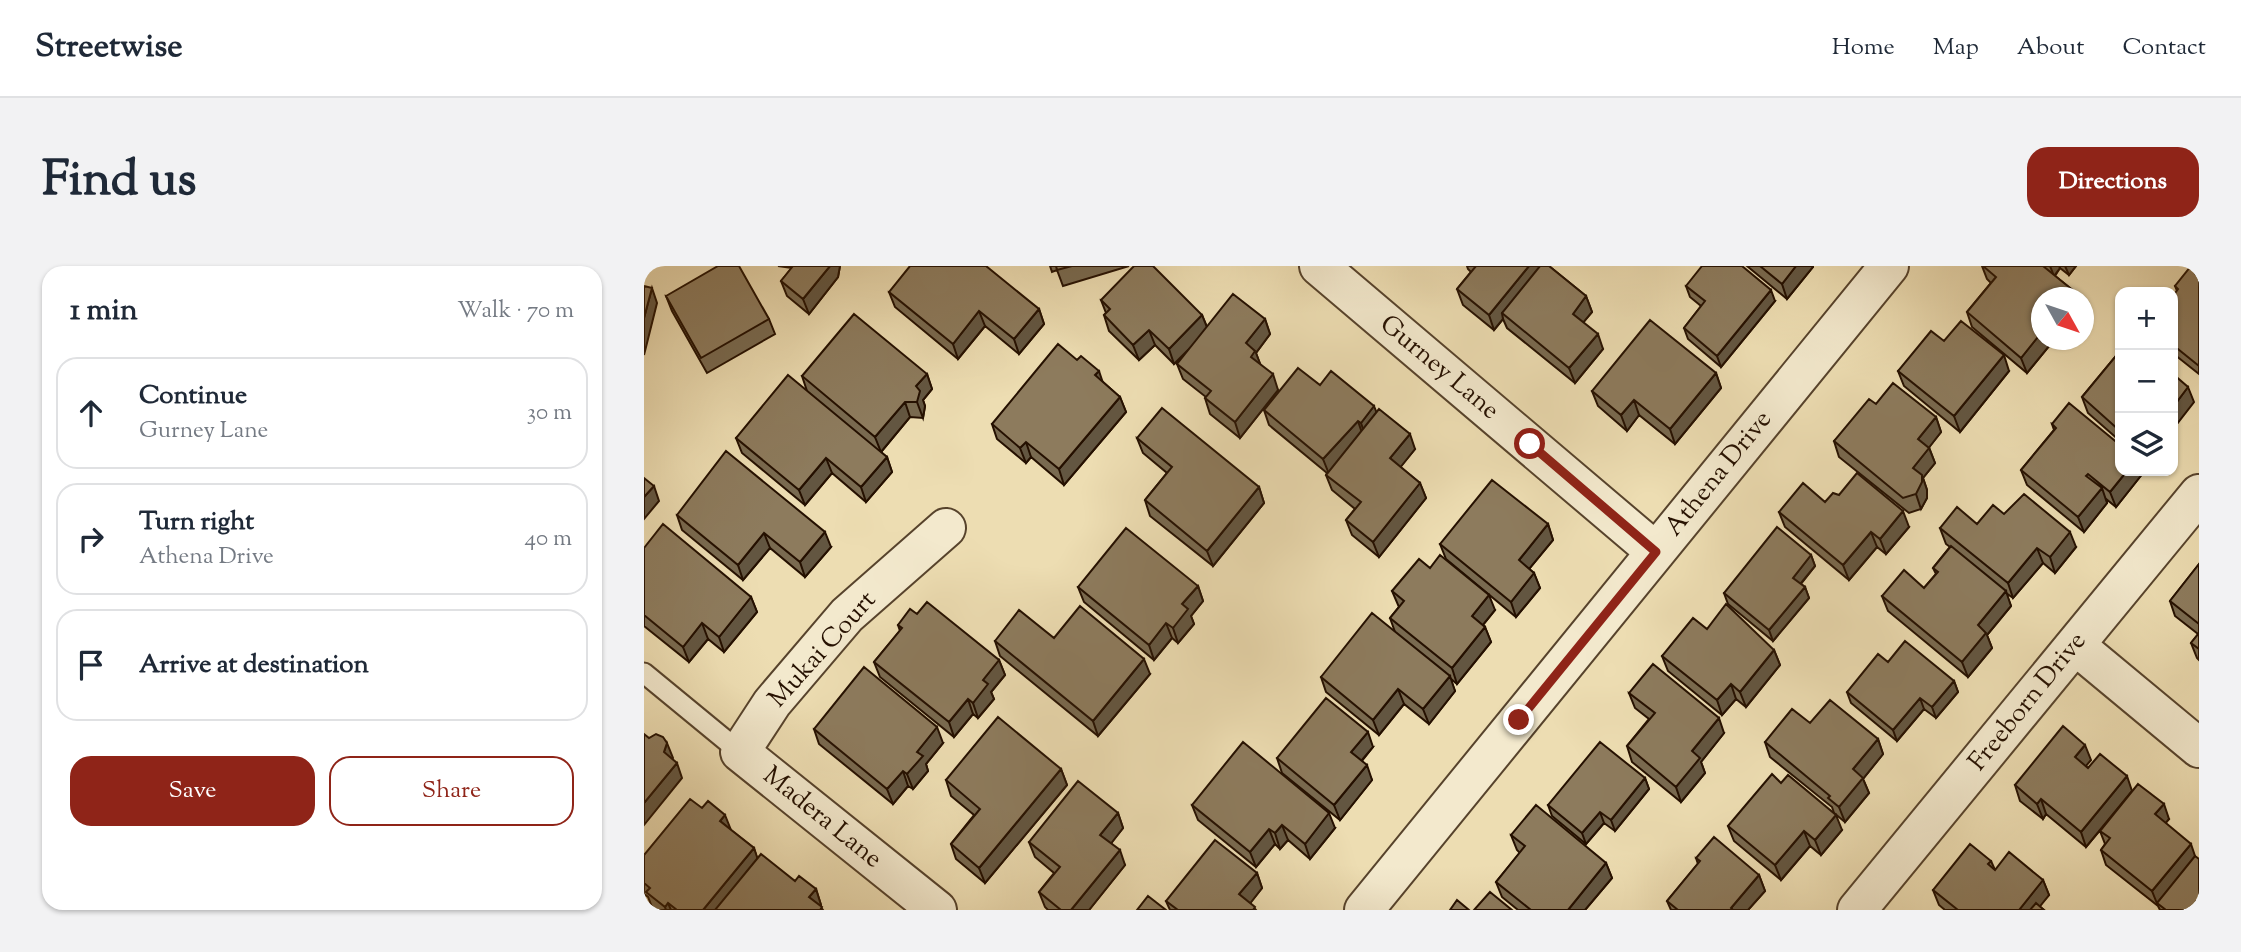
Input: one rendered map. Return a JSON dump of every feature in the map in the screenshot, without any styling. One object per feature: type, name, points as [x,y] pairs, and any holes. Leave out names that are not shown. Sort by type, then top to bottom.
[{"type":"street","name":"Gurney Lane","points":[[1319,266],[1656,552]]},
{"type":"street","name":"Athena Drive","points":[[1364,910],[1889,266]]},
{"type":"street","name":"Freeborn Drive","points":[[1857,910],[2199,494]]},
{"type":"street","name":"Mukai Court","points":[[740,752],[772,703],[847,615],[946,527]]},
{"type":"street","points":[[2075,645],[2199,748]]},
{"type":"street","name":"Madera Lane","points":[[740,752],[937,910]]},
{"type":"lane","points":[[644,673],[740,752]]},
{"type":"building","points":[[718,266],[739,266],[769,319],[701,358],[666,296]]},
{"type":"building","points":[[793,266],[830,266],[803,299],[781,281]]},
{"type":"building","points":[[910,266],[986,266],[1039,309],[1014,339],[979,311],[953,344],[889,292]]},
{"type":"building","points":[[1056,266],[1072,266],[1057,270]]},
{"type":"building","points":[[1134,266],[1153,266],[1202,315],[1169,349],[1149,330],[1133,345],[1104,315],[1110,309],[1101,300]]},
{"type":"building","points":[[1476,266],[1529,266],[1489,315],[1457,289]]},
{"type":"building","points":[[1540,266],[1549,266],[1586,296],[1573,314],[1598,334],[1569,368],[1502,313]]},
{"type":"building","points":[[1702,266],[1742,266],[1771,290],[1717,356],[1684,328],[1705,301],[1686,286]]},
{"type":"building","points":[[1760,266],[1796,266],[1782,284]]},
{"type":"building","points":[[1983,266],[2043,266],[2069,287],[2031,287],[2031,346],[2021,358],[1967,312],[1996,277]]},
{"type":"building","points":[[2191,266],[2199,271],[2199,366],[2178,349],[2178,287],[2175,286]]},
{"type":"building","points":[[644,286],[652,288],[644,318]]},
{"type":"building","points":[[1233,294],[1265,319],[1246,343],[1255,351],[1251,357],[1273,374],[1235,422],[1205,398],[1211,391],[1177,364]]},
{"type":"building","points":[[854,314],[927,374],[916,386],[920,391],[917,402],[905,402],[875,437],[802,376]]},
{"type":"building","points":[[1650,320],[1716,373],[1670,429],[1634,400],[1621,415],[1592,391]]},
{"type":"building","points":[[1961,321],[2004,355],[1954,416],[1898,371],[1931,331],[1944,341]]},
{"type":"building","points":[[1058,344],[1077,360],[1081,356],[1099,371],[1095,375],[1120,397],[1059,469],[1026,442],[1020,448],[992,424]]},
{"type":"building","points":[[2115,357],[2115,427],[2082,397]]},
{"type":"building","points":[[1298,368],[1320,385],[1331,371],[1374,406],[1361,423],[1358,421],[1323,459],[1264,410]]},
{"type":"building","points":[[788,375],[887,457],[861,487],[826,458],[799,490],[736,438]]},
{"type":"building","points":[[2178,378],[2188,387],[2178,400]]},
{"type":"building","points":[[1893,383],[1936,417],[1918,439],[1929,448],[1913,468],[1922,475],[1922,482],[1916,494],[1903,498],[1834,441],[1869,399],[1876,404]]},
{"type":"building","points":[[2069,403],[2115,441],[2115,476],[2123,476],[2110,492],[2088,474],[2086,476],[2102,488],[2078,517],[2021,470],[2056,428],[2052,424]]},
{"type":"building","points":[[1162,408],[1259,487],[1207,551],[1145,500],[1172,467],[1137,438]]},
{"type":"building","points":[[1379,409],[1410,434],[1390,458],[1420,483],[1373,542],[1346,520],[1361,502],[1326,475]]},
{"type":"building","points":[[726,451],[825,532],[800,562],[764,533],[738,565],[677,515]]},
{"type":"building","points":[[1857,473],[1903,511],[1880,539],[1871,532],[1843,565],[1779,512],[1803,483],[1825,502],[1833,493],[1839,495]]},
{"type":"building","points":[[644,478],[654,486],[644,497]]},
{"type":"building","points":[[1492,480],[1548,524],[1519,560],[1534,573],[1511,602],[1440,544]]},
{"type":"building","points":[[2024,494],[2070,532],[2050,557],[2037,548],[2008,583],[1940,528],[1957,507],[1977,524],[1993,505],[2004,514]]},
{"type":"building","points":[[663,524],[751,597],[719,637],[702,623],[683,647],[644,615],[644,548]]},
{"type":"building","points":[[1777,527],[1811,555],[1793,578],[1805,587],[1769,630],[1724,593]]},
{"type":"building","points":[[1126,528],[1198,586],[1182,604],[1188,609],[1173,628],[1166,623],[1149,645],[1078,587]]},
{"type":"building","points":[[1951,546],[2006,591],[1978,625],[1986,633],[1962,662],[1882,596],[1904,570],[1924,588],[1938,572],[1933,568]]},
{"type":"building","points":[[1440,555],[1489,595],[1472,616],[1485,627],[1452,668],[1390,618],[1404,601],[1392,591],[1419,559],[1430,568]]},
{"type":"building","points":[[2199,564],[2199,624],[2170,601]]},
{"type":"building","points":[[927,602],[999,660],[983,680],[988,684],[973,703],[968,699],[949,722],[874,662],[902,628],[898,625],[910,609],[917,614]]},
{"type":"building","points":[[1726,604],[1774,650],[1740,692],[1731,684],[1717,700],[1662,656],[1693,618],[1707,629]]},
{"type":"building","points":[[1080,606],[1144,659],[1093,721],[995,641],[1019,610],[1054,638]]},
{"type":"building","points":[[1372,613],[1450,676],[1423,709],[1398,689],[1373,720],[1321,677]]},
{"type":"building","points":[[2199,633],[2199,649],[2191,643]]},
{"type":"building","points":[[1905,641],[1954,681],[1932,707],[1920,698],[1893,730],[1847,692],[1878,654],[1888,662]]},
{"type":"building","points":[[1653,664],[1719,718],[1692,751],[1700,758],[1676,787],[1627,746],[1655,713],[1629,693]]},
{"type":"building","points":[[864,667],[937,727],[917,752],[923,756],[907,774],[903,771],[887,789],[814,729]]},
{"type":"building","points":[[1326,698],[1368,732],[1351,752],[1367,765],[1334,805],[1277,758]]},
{"type":"building","points":[[1830,700],[1878,739],[1853,769],[1863,778],[1839,807],[1828,798],[1830,796],[1765,742],[1792,709],[1810,723]]},
{"type":"building","points":[[998,717],[1061,769],[979,868],[951,844],[980,809],[946,780]]},
{"type":"building","points":[[2063,726],[2085,745],[2075,757],[2088,768],[2100,754],[2127,776],[2081,832],[2041,799],[2037,804],[2015,785]]},
{"type":"building","points":[[644,734],[649,738],[656,734],[663,737],[667,743],[664,752],[677,763],[644,803]]},
{"type":"building","points":[[1243,742],[1329,813],[1305,844],[1282,825],[1275,833],[1269,829],[1250,852],[1192,805]]},
{"type":"building","points":[[1600,742],[1645,778],[1611,820],[1600,812],[1582,833],[1548,805]]},
{"type":"building","points":[[1772,774],[1781,783],[1788,775],[1836,815],[1815,840],[1804,831],[1775,865],[1728,826]]},
{"type":"building","points":[[1078,781],[1118,813],[1100,835],[1120,850],[1071,910],[1061,910],[1039,892],[1060,867],[1029,842]]},
{"type":"building","points":[[2138,784],[2164,804],[2155,814],[2191,844],[2152,891],[2101,850],[2110,838],[2100,831]]},
{"type":"building","points":[[690,799],[702,808],[708,801],[725,815],[720,821],[754,848],[703,910],[677,910],[668,903],[665,907],[646,892],[650,888],[644,883],[644,855]]},
{"type":"building","points":[[1536,805],[1606,863],[1568,910],[1531,910],[1496,882],[1525,846],[1511,835]]},
{"type":"building","points":[[1714,837],[1759,875],[1731,908],[1733,910],[1678,910],[1667,901],[1700,861],[1696,858]]},
{"type":"building","points":[[1215,840],[1257,873],[1239,894],[1255,907],[1253,910],[1178,910],[1166,901]]},
{"type":"building","points":[[1970,844],[1991,861],[1988,864],[1995,870],[2009,852],[2043,880],[2019,910],[1958,910],[1933,890]]},
{"type":"building","points":[[761,854],[795,881],[799,876],[816,889],[809,897],[822,907],[820,910],[715,910]]},
{"type":"building","points":[[2195,856],[2199,859],[2199,910],[2166,910],[2157,903]]},
{"type":"building","points":[[1490,892],[1512,910],[1474,910]]},
{"type":"building","points":[[1148,896],[1166,910],[1137,910]]},
{"type":"building","points":[[1457,900],[1469,910],[1450,910]]},
{"type":"building","points":[[2036,903],[2044,910],[2030,910]]},
{"type":"route","points":[[1519,720],[1656,552],[1530,444]]}]
